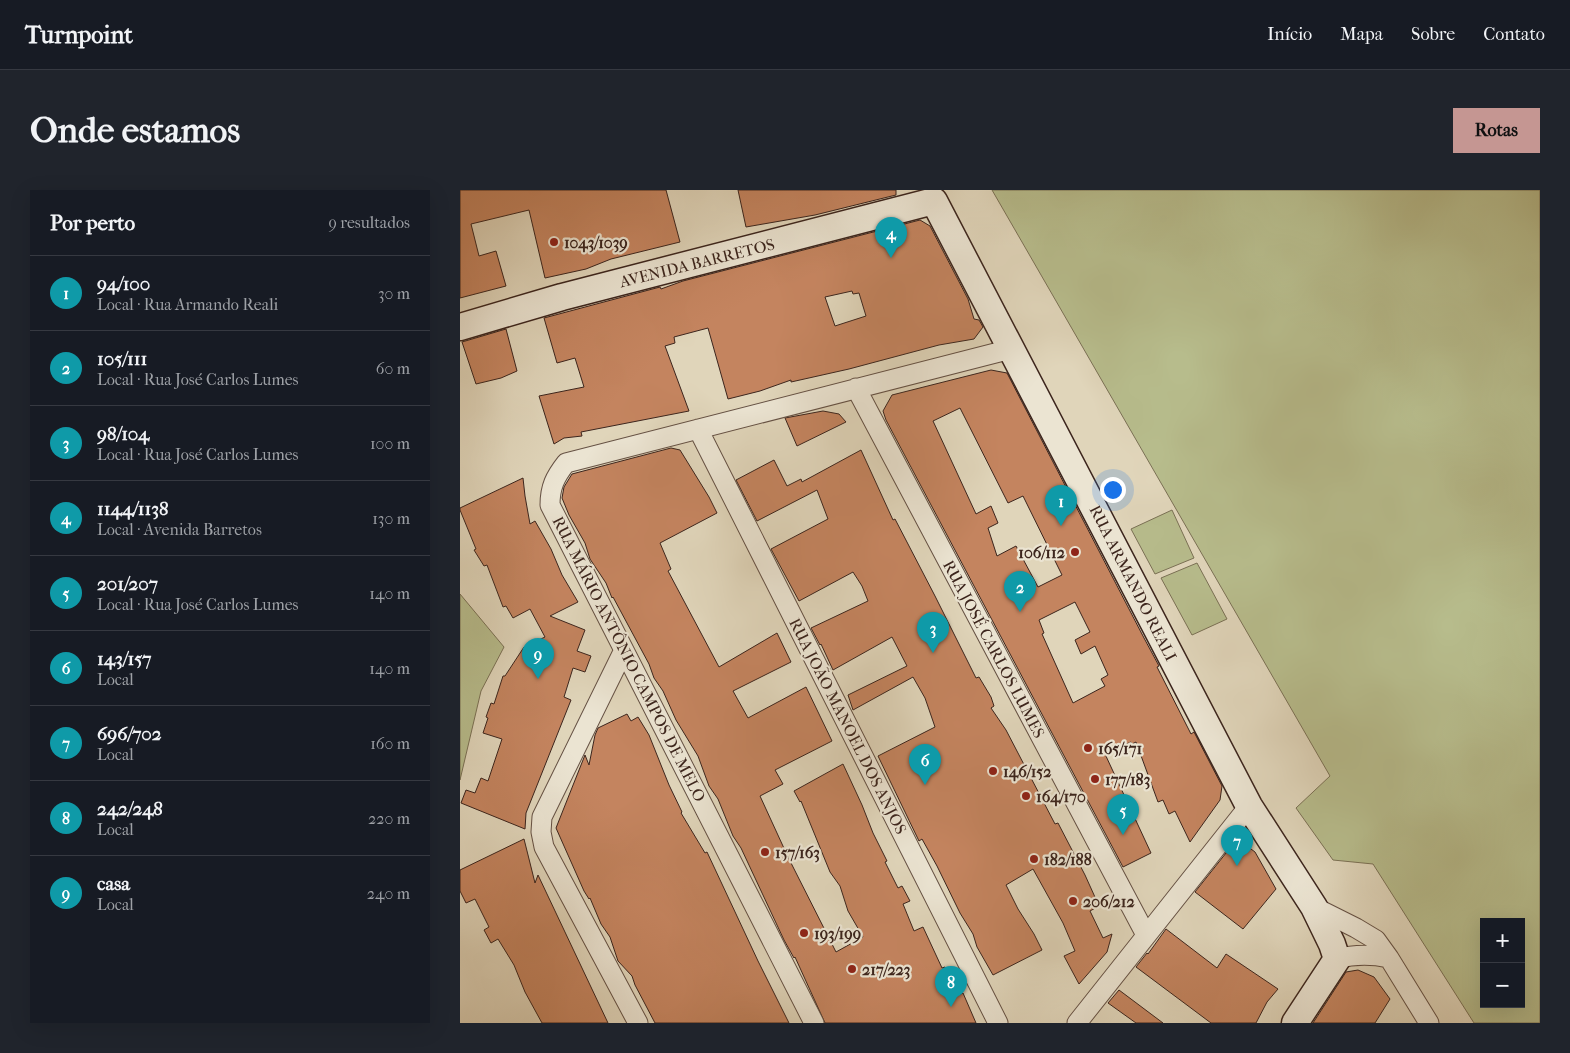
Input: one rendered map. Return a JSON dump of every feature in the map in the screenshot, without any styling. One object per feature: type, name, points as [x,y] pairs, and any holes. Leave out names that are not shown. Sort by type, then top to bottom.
[{"type":"street","name":"AVENIDA BARRETOS","points":[[460,327],[932,195]]},
{"type":"street","name":"RUA ARMANDO REALI","points":[[932,195],[1249,806],[1314,907],[1337,959]]},
{"type":"street","name":"RUA MÁRIO ANTÔNIO CAMPOS DE MELO","points":[[814,1023],[550,504],[550,491],[556,476],[566,463],[1012,349]]},
{"type":"street","name":"RUA JOSÉ CARLOS LUMES","points":[[856,388],[1146,935]]},
{"type":"street","name":"RUA JOÃO MANOEL DOS ANJOS","points":[[698,429],[998,1023]]},
{"type":"street","points":[[624,650],[542,817],[541,832],[544,847],[638,1023]]},
{"type":"street","points":[[1077,1023],[1249,806]]},
{"type":"street","points":[[1314,907],[1376,940],[1428,1023]]},
{"type":"street","points":[[1295,1023],[1337,959],[1350,955],[1370,954],[1389,958]]},
{"type":"green space","points":[[992,190],[1540,190],[1540,1023],[1474,1023],[1373,864],[1333,860],[1296,808],[1330,776]]},
{"type":"green space","points":[[1172,510],[1194,558],[1155,574],[1131,529]]},
{"type":"green space","points":[[1197,563],[1227,619],[1192,635],[1161,578]]},
{"type":"green space","points":[[460,594],[504,647],[481,691],[460,780]]},
{"type":"building","points":[[460,190],[666,190],[680,242],[611,259],[586,269],[545,278],[529,210],[471,224],[479,256],[496,251],[506,286],[460,298]]},
{"type":"building","points":[[738,190],[896,190],[896,195],[815,215],[746,227]]},
{"type":"building","points":[[920,220],[930,226],[968,299],[974,319],[979,320],[983,327],[974,339],[939,345],[791,382],[791,380],[760,391],[728,399],[708,328],[674,337],[675,343],[665,346],[689,411],[581,432],[582,436],[564,438],[554,444],[539,396],[584,387],[575,358],[557,363],[544,318],[660,287],[661,289],[683,281]],"holes":[[[852,291],[853,294],[859,293],[866,316],[835,326],[825,297]]]},
{"type":"building","points":[[506,329],[517,371],[501,378],[476,384],[462,342]]},
{"type":"building","points":[[991,370],[1007,373],[1159,666],[1157,667],[1191,734],[1194,732],[1222,786],[1220,800],[1190,842],[1175,811],[1169,814],[1163,800],[1158,802],[1136,742],[1132,744],[1131,742],[1105,754],[1151,853],[1123,867],[886,420],[883,411],[892,395]],"holes":[[[960,408],[1008,503],[1023,496],[1062,575],[1038,587],[1016,546],[997,556],[988,528],[998,523],[991,506],[976,514],[933,421]],[[1075,602],[1090,632],[1075,640],[1081,654],[1095,646],[1108,675],[1101,679],[1105,686],[1073,703],[1042,634],[1044,633],[1039,620]]]},
{"type":"building","points":[[823,411],[839,414],[846,422],[797,446],[785,418]]},
{"type":"building","points":[[671,448],[680,450],[717,513],[660,543],[671,569],[668,571],[719,667],[777,633],[791,662],[733,691],[748,718],[806,687],[832,741],[775,770],[783,784],[760,796],[788,857],[836,952],[863,937],[848,911],[840,886],[830,872],[801,801],[794,791],[843,764],[887,861],[885,862],[898,888],[902,886],[910,901],[903,904],[914,931],[923,927],[942,968],[945,967],[958,995],[963,993],[976,1023],[825,1023],[795,957],[784,940],[741,848],[733,836],[718,799],[709,786],[698,756],[676,720],[663,691],[654,678],[649,664],[612,598],[606,583],[590,559],[585,543],[569,515],[562,498],[564,487],[572,474]]},
{"type":"building","points":[[861,450],[893,520],[895,519],[976,678],[979,677],[991,697],[994,706],[991,708],[1006,730],[1055,824],[1058,823],[1085,875],[1099,906],[1090,911],[1103,938],[1112,934],[1107,952],[1079,984],[1064,956],[1075,951],[1063,923],[1033,869],[1006,885],[1042,950],[993,975],[937,866],[922,839],[919,841],[878,756],[935,727],[925,698],[913,677],[853,710],[848,695],[907,666],[892,637],[833,670],[811,628],[868,601],[862,586],[853,572],[799,601],[771,549],[828,519],[817,490],[757,521],[736,480],[774,460],[787,486],[801,479],[802,482]]},
{"type":"building","points":[[523,478],[530,524],[535,521],[578,602],[550,616],[585,630],[577,651],[591,656],[585,672],[573,668],[564,697],[571,700],[526,813],[525,829],[461,803],[466,790],[475,793],[481,778],[488,781],[502,739],[483,733],[488,718],[486,717],[491,703],[494,704],[503,676],[505,676],[524,647],[545,637],[530,609],[513,618],[506,606],[503,607],[487,565],[484,566],[474,550],[476,549],[460,508]]},
{"type":"building","points":[[627,714],[631,721],[638,717],[649,735],[681,813],[705,853],[707,852],[789,1023],[655,1023],[632,976],[618,961],[610,937],[601,924],[590,898],[584,891],[556,828],[585,755],[589,765],[598,728]]},
{"type":"building","points":[[524,839],[535,883],[538,875],[608,1023],[542,1023],[525,992],[514,965],[498,939],[491,943],[484,930],[489,927],[475,899],[466,903],[460,891],[460,870]]},
{"type":"building","points":[[1239,840],[1255,852],[1276,889],[1243,929],[1195,892],[1234,843]]},
{"type":"building","points":[[1166,929],[1217,968],[1226,954],[1278,989],[1267,1002],[1256,1023],[1211,1023],[1136,967]]},
{"type":"building","points":[[1358,970],[1374,977],[1390,999],[1375,1023],[1313,1023],[1346,972]]},
{"type":"building","points":[[1119,990],[1163,1023],[1136,1023],[1108,1003]]},
{"type":"place","name":"1043/1039","points":[[554,242]]},
{"type":"place","name":"1144/1138","points":[[891,258]]},
{"type":"place","name":"94/100","points":[[1061,526]]},
{"type":"place","name":"106/112","points":[[1075,552]]},
{"type":"place","name":"105/111","points":[[1020,612]]},
{"type":"place","name":"98/104","points":[[933,653]]},
{"type":"place","name":"casa","points":[[538,679]]},
{"type":"place","name":"165/171","points":[[1088,748]]},
{"type":"place","name":"146/152","points":[[993,771]]},
{"type":"place","name":"177/183","points":[[1095,779]]},
{"type":"place","name":"143/157","points":[[925,785]]},
{"type":"place","name":"164/170","points":[[1026,796]]},
{"type":"place","name":"201/207","points":[[1123,835]]},
{"type":"place","name":"157/163","points":[[765,852]]},
{"type":"place","name":"182/188","points":[[1034,859]]},
{"type":"place","name":"696/702","points":[[1237,866]]},
{"type":"place","name":"206/212","points":[[1073,901]]},
{"type":"place","name":"193/199","points":[[804,933]]},
{"type":"place","name":"217/223","points":[[852,969]]},
{"type":"place","name":"242/248","points":[[951,1007]]}]
